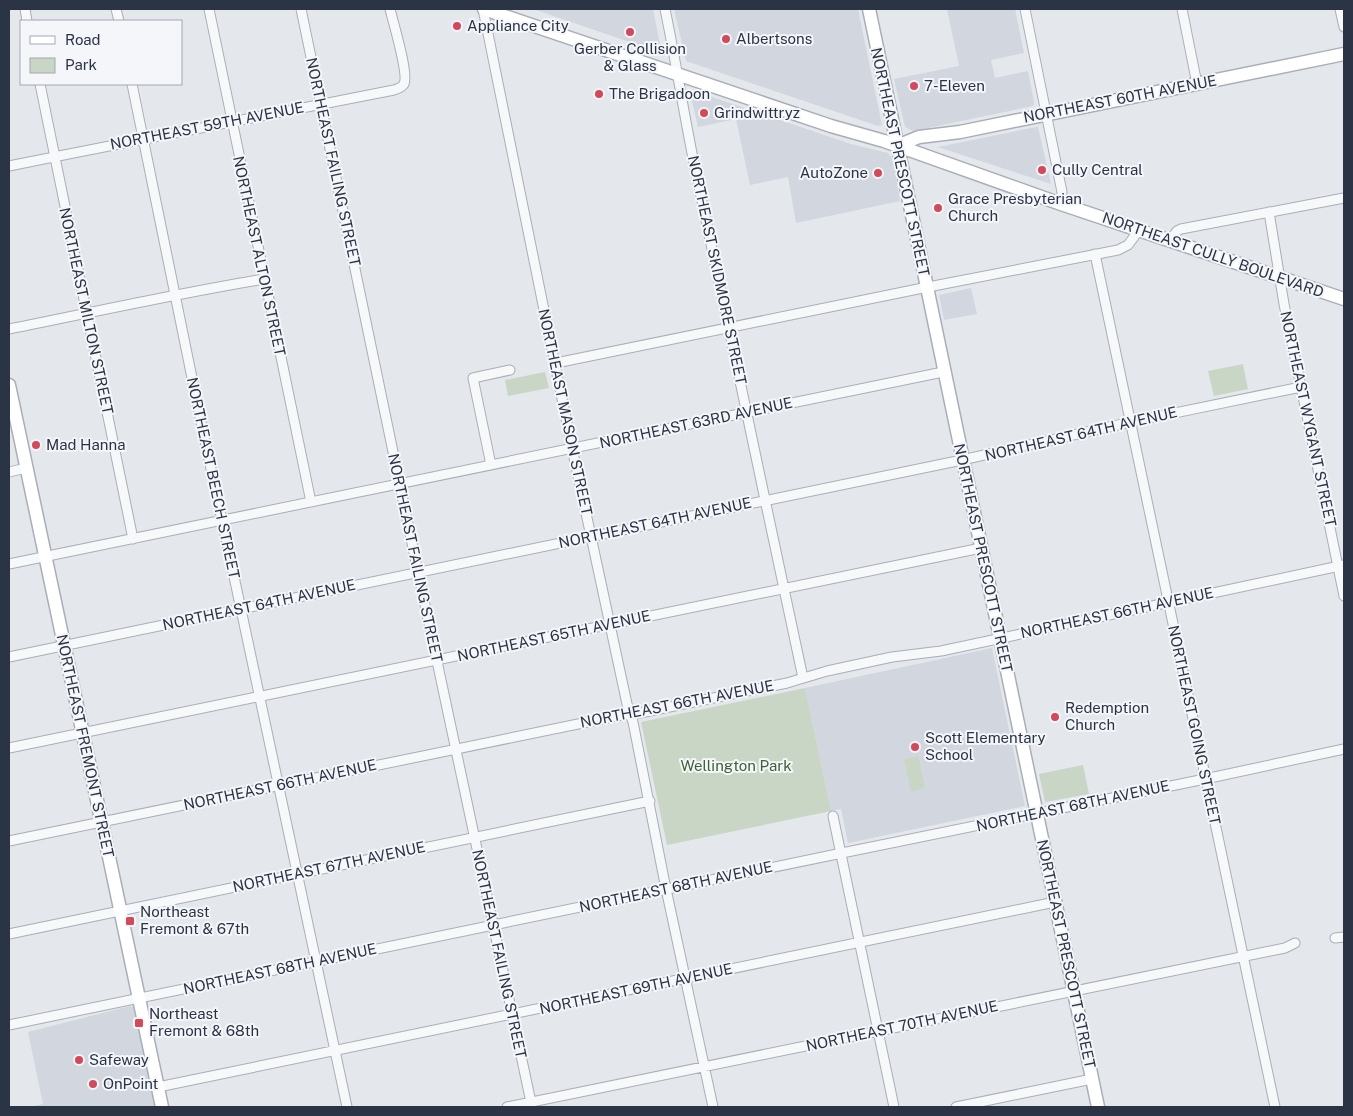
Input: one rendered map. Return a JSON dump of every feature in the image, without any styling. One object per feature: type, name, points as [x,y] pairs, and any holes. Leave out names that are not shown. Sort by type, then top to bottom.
[{"type":"main road","name":"NORTHEAST CULLY BOULEVARD","points":[[484,9],[831,126],[897,146],[1061,204],[1344,299]]},
{"type":"main road","name":"NORTHEAST PRESCOTT STREET","points":[[869,9],[1098,1107]]},
{"type":"main road","name":"NORTHEAST 60TH AVENUE","points":[[897,146],[919,137],[960,132],[1344,54]]},
{"type":"main road","name":"NORTHEAST FREMONT STREET","points":[[9,385],[162,1107]]},
{"type":"street","name":"NORTHEAST ALTON STREET","points":[[209,9],[311,502]]},
{"type":"street","name":"NORTHEAST FAILING STREET","points":[[301,9],[436,661],[531,1105]]},
{"type":"street","name":"NORTHEAST 59TH AVENUE","points":[[9,166],[400,88],[404,84],[405,78],[390,9]]},
{"type":"street","name":"NORTHEAST MASON STREET","points":[[484,9],[572,448],[650,801],[666,889],[713,1107]]},
{"type":"street","name":"NORTHEAST SKIDMORE STREET","points":[[664,9],[728,328],[803,678]]},
{"type":"street","points":[[1025,9],[1062,192],[1061,204]]},
{"type":"street","points":[[1182,9],[1197,84]]},
{"type":"street","points":[[1340,9],[1344,27]]},
{"type":"street","name":"NORTHEAST MILTON STREET","points":[[40,85],[134,539]]},
{"type":"street","name":"NORTHEAST BEECH STREET","points":[[132,85],[259,697],[347,1107]]},
{"type":"street","points":[[1170,240],[1181,229],[1344,198]]},
{"type":"street","name":"NORTHEAST WYGANT STREET","points":[[1269,212],[1284,304],[1341,566],[1344,596]]},
{"type":"street","points":[[556,363],[1124,248],[1132,242],[1139,230]]},
{"type":"street","name":"NORTHEAST GOING STREET","points":[[1095,254],[1274,1107]]},
{"type":"street","points":[[9,329],[264,279]]},
{"type":"street","points":[[491,465],[473,378],[510,370]]},
{"type":"street","name":"NORTHEAST 63RD AVENUE","points":[[9,564],[944,372]]},
{"type":"street","name":"NORTHEAST 64TH AVENUE","points":[[9,657],[962,460],[1131,422],[1301,387]]},
{"type":"street","points":[[9,472],[26,468]]},
{"type":"street","name":"NORTHEAST 65TH AVENUE","points":[[9,748],[981,548]]},
{"type":"street","name":"NORTHEAST 66TH AVENUE","points":[[9,841],[630,714],[892,658],[933,652],[1341,566]]},
{"type":"street","name":"NORTHEAST 68TH AVENUE","points":[[9,1025],[1344,749]]},
{"type":"street","name":"NORTHEAST 67TH AVENUE","points":[[9,934],[650,801]]},
{"type":"street","points":[[833,816],[894,1107]]},
{"type":"street","name":"NORTHEAST 69TH AVENUE","points":[[158,1088],[1055,902]]},
{"type":"street","name":"NORTHEAST 70TH AVENUE","points":[[507,1107],[531,1105],[704,1067],[1285,948],[1295,943]]},
{"type":"street","points":[[956,1107],[1092,1079]]},
{"type":"shaded area","points":[[533,9],[653,9],[661,49],[656,51]]},
{"type":"shaded area","points":[[674,9],[858,9],[882,125],[878,126],[686,61]]},
{"type":"shaded area","points":[[947,9],[1015,9],[1024,53],[991,60],[995,78],[1028,71],[1034,102],[1033,106],[913,131],[905,127],[894,79],[959,66]]},
{"type":"shaded area","points":[[697,92],[851,144],[888,153],[893,159],[900,201],[796,223],[788,177],[750,185],[736,119],[698,127],[691,96]]},
{"type":"shaded area","points":[[1036,127],[1038,127],[1051,184],[938,147]]},
{"type":"shaded area","points":[[971,288],[977,314],[944,320],[939,295]]},
{"type":"shaded area","name":"Scott Elementary School","points":[[992,648],[1025,806],[848,843],[841,809],[831,811],[805,688]]},
{"type":"shaded area","name":"Safeway","points":[[130,1006],[136,1010],[156,1107],[29,1107],[43,1104],[28,1032]]},
{"type":"green space","points":[[1243,364],[1248,389],[1214,396],[1208,371]]},
{"type":"green space","points":[[545,372],[549,388],[508,396],[505,380]]},
{"type":"green space","name":"Wellington Park","points":[[805,688],[831,811],[667,845],[641,722]]},
{"type":"green space","points":[[918,756],[925,788],[911,791],[904,759]]},
{"type":"green space","points":[[1083,765],[1089,794],[1045,802],[1039,774]]},
{"type":"place","name":"Appliance City","points":[[457,26]]},
{"type":"place","name":"Gerber Collision & Glass","points":[[630,32]]},
{"type":"place","name":"Albertsons","points":[[726,39]]},
{"type":"place","name":"7-Eleven","points":[[914,86]]},
{"type":"place","name":"The Brigadoon","points":[[599,94]]},
{"type":"place","name":"Grindwittryz","points":[[704,113]]},
{"type":"place","name":"Cully Central","points":[[1042,170]]},
{"type":"place","name":"AutoZone","points":[[878,173]]},
{"type":"place","name":"Grace Presbyterian Church","points":[[938,208]]},
{"type":"place","name":"Mad Hanna","points":[[36,445]]},
{"type":"place","name":"Redemption Church","points":[[1055,717]]},
{"type":"place","name":"Scott Elementary School","points":[[915,747]]},
{"type":"place","name":"Northeast Fremont & 67th","points":[[130,921]]},
{"type":"place","name":"Northeast Fremont & 68th","points":[[139,1023]]},
{"type":"place","name":"Safeway","points":[[79,1060]]},
{"type":"place","name":"OnPoint","points":[[93,1084]]}]
